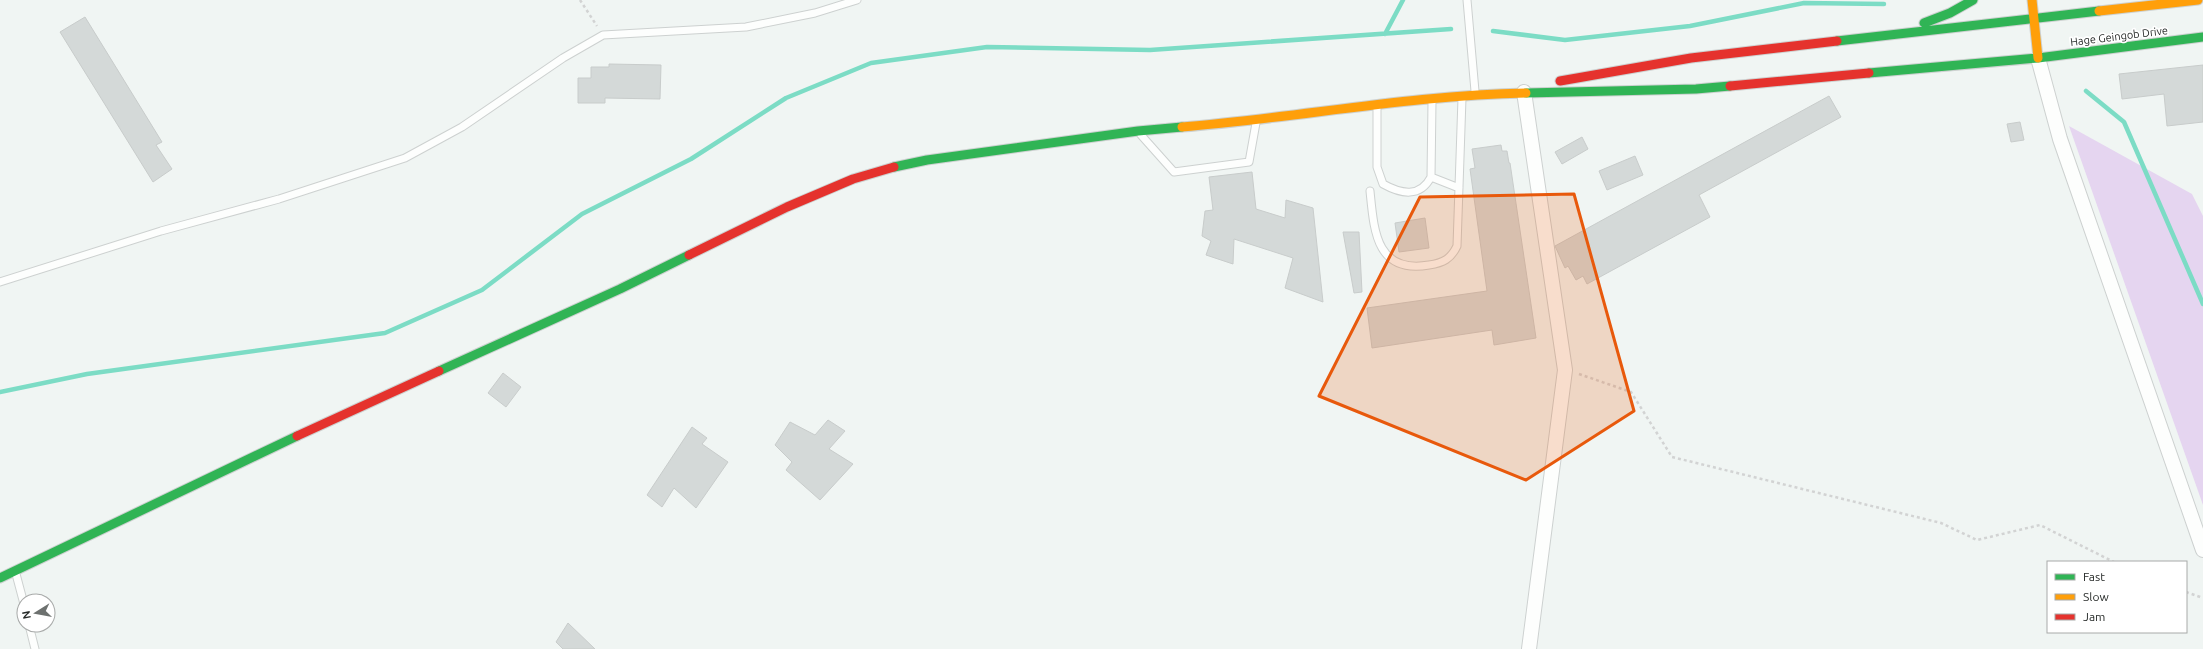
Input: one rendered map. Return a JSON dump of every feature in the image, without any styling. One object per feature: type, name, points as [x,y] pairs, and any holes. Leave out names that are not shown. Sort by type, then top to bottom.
[{"type":"main road","points":[[1895,34],[1950,13],[1973,0]]},
{"type":"main road","points":[[2032,0],[2038,58]]},
{"type":"main road","points":[[0,578],[227,468],[620,289],[787,208],[853,179],[889,168],[927,160],[1138,131],[1256,121],[1475,94],[1505,92],[1691,58],[2198,0]]},
{"type":"main road","name":"Hage Geingob Drive","points":[[1505,92],[1696,89],[2038,58],[2203,37]]},
{"type":"street","points":[[2038,58],[2060,139],[2203,550]]},
{"type":"street","points":[[1524,92],[1565,370],[1529,649]]},
{"type":"lane","points":[[0,282],[161,231],[279,199],[405,158],[462,127],[563,58],[603,35],[746,27],[815,13],[857,0]]},
{"type":"lane","points":[[1467,0],[1475,94]]},
{"type":"lane","points":[[1370,191],[1372,216],[1379,246],[1392,261],[1412,268],[1437,263],[1452,257],[1457,246],[1462,96]]},
{"type":"lane","points":[[1377,107],[1377,167],[1383,184],[1402,193],[1414,192],[1426,186],[1431,178],[1432,100]]},
{"type":"lane","points":[[1138,131],[1174,172],[1249,162],[1256,121]]},
{"type":"lane","points":[[1431,178],[1459,188]]},
{"type":"lane","points":[[15,571],[21,593]]},
{"type":"lane","points":[[31,633],[35,649]]},
{"type":"path","points":[[580,0],[603,35]]},
{"type":"path","points":[[1565,370],[1631,392],[1672,457],[1941,523],[1977,540],[2040,525],[2112,561]]},
{"type":"path","points":[[2187,592],[2203,598]]},
{"type":"highlighted area","points":[[1574,194],[1634,411],[1526,480],[1319,396],[1420,197]]},
{"type":"shaded area","points":[[2069,126],[2192,194],[2203,216],[2203,505]]},
{"type":"building","points":[[85,17],[162,142],[156,145],[172,169],[153,182],[60,32]]},
{"type":"building","points":[[609,64],[661,65],[660,99],[605,98],[605,103],[578,103],[578,78],[591,78],[591,67],[609,67]]},
{"type":"building","points":[[2203,65],[2203,122],[2167,126],[2164,94],[2122,99],[2119,74]]},
{"type":"building","points":[[1829,96],[1841,117],[1699,195],[1710,217],[1587,284],[1583,276],[1576,280],[1568,266],[1565,268],[1555,246]]},
{"type":"building","points":[[2020,122],[2024,140],[2011,142],[2007,124]]},
{"type":"building","points":[[1582,137],[1588,149],[1562,164],[1555,152]]},
{"type":"building","points":[[1501,145],[1502,151],[1507,151],[1510,163],[1536,338],[1494,345],[1492,330],[1372,348],[1367,308],[1487,291],[1470,169],[1475,168],[1472,149]]},
{"type":"building","points":[[1635,156],[1643,175],[1607,190],[1599,171]]},
{"type":"building","points":[[1252,172],[1256,209],[1285,218],[1286,200],[1313,208],[1323,302],[1285,288],[1293,258],[1234,239],[1233,264],[1206,255],[1211,241],[1202,236],[1205,211],[1213,210],[1209,177]]},
{"type":"building","points":[[1425,218],[1429,248],[1399,252],[1395,223]]},
{"type":"building","points":[[1343,232],[1359,232],[1362,292],[1354,293]]},
{"type":"building","points":[[503,373],[521,387],[506,407],[488,393]]},
{"type":"building","points":[[828,420],[845,431],[829,449],[853,464],[820,500],[786,470],[792,462],[775,445],[790,422],[815,435]]},
{"type":"building","points":[[692,427],[707,438],[702,444],[728,462],[696,508],[674,488],[662,507],[647,495]]},
{"type":"building","points":[[568,623],[595,649],[563,649],[556,642]]},
{"type":"waterway","points":[[1385,34],[1403,0]]},
{"type":"waterway","points":[[1493,31],[1565,40],[1690,26],[1804,3],[1884,4]]},
{"type":"waterway","points":[[0,392],[87,374],[385,333],[482,290],[582,214],[691,159],[786,98],[871,63],[987,47],[1150,50],[1451,29]]},
{"type":"waterway","points":[[2086,91],[2124,122],[2203,304]]},
{"type":"traffic: fast","points":[[1924,23],[1950,13],[1973,0]]},
{"type":"traffic: fast","points":[[1837,41],[2099,11]]},
{"type":"traffic: fast","points":[[1869,73],[2038,58],[2203,37]]},
{"type":"traffic: fast","points":[[1526,93],[1696,89],[1730,86]]},
{"type":"traffic: fast","points":[[894,167],[927,160],[1138,131],[1182,127]]},
{"type":"traffic: fast","points":[[439,371],[620,289],[689,255]]},
{"type":"traffic: fast","points":[[0,578],[297,436]]},
{"type":"traffic: slow","points":[[2032,0],[2038,58]]},
{"type":"traffic: slow","points":[[2099,11],[2198,0]]},
{"type":"traffic: slow","points":[[1182,127],[1397,102],[1526,93]]},
{"type":"traffic: jam","points":[[1560,81],[1691,58],[1837,41]]},
{"type":"traffic: jam","points":[[1730,86],[1869,73]]},
{"type":"traffic: jam","points":[[689,255],[787,207],[853,179],[894,167]]},
{"type":"traffic: jam","points":[[297,436],[439,371]]}]
